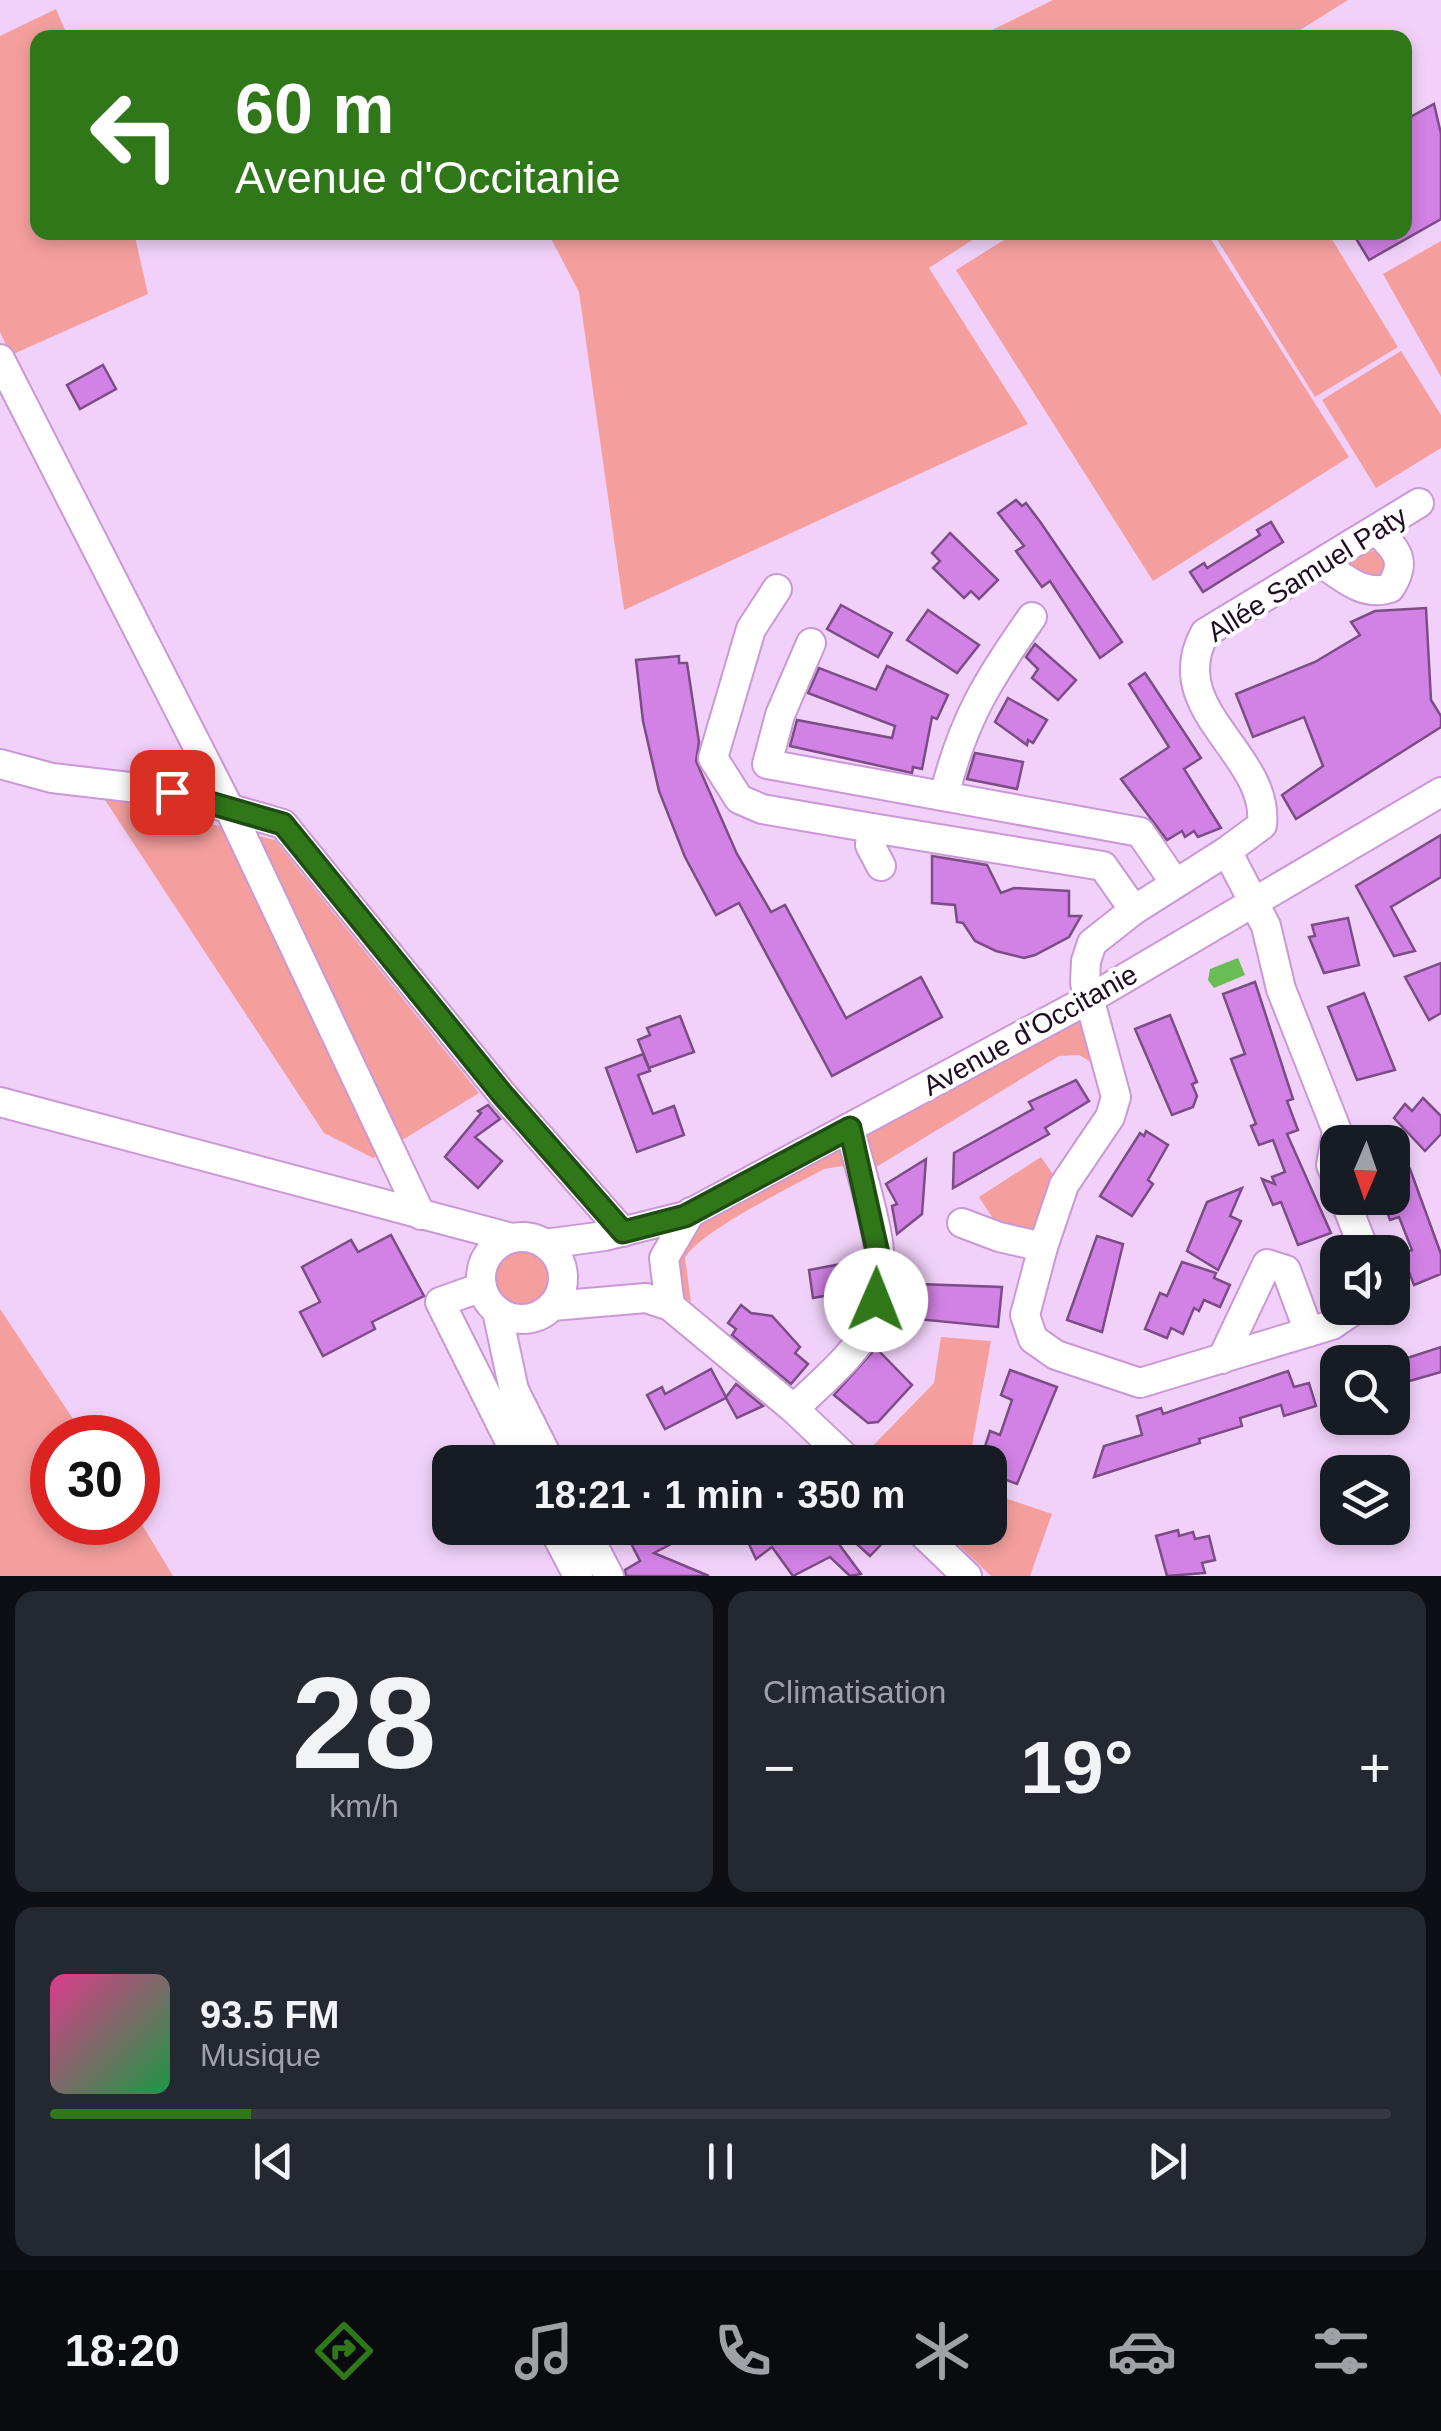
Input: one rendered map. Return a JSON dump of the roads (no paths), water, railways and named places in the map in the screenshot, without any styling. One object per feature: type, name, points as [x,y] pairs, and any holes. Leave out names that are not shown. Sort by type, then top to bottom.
[{"type":"street","points":[[0,359],[434,1220],[514,1318],[552,1283]]},
{"type":"street","name":"Allée Samuel Paty","points":[[1227,851],[1262,826],[1263,813],[1259,792],[1200,701],[1195,680],[1198,645],[1205,634],[1419,503]]},
{"type":"street","points":[[1323,564],[1362,588],[1377,592],[1390,588],[1402,564],[1399,553],[1376,530]]},
{"type":"street","points":[[777,589],[750,629],[713,758],[739,800],[762,809],[1102,866],[1134,910]]},
{"type":"street","points":[[944,796],[958,743],[982,689],[1032,618]]},
{"type":"street","points":[[811,642],[780,715],[767,764],[1140,832],[1175,883]]},
{"type":"street","points":[[0,764],[52,778],[172,792],[283,824],[614,1234]]},
{"type":"street","name":"Avenue d'Occitanie","points":[[552,1283],[614,1234],[691,1212],[850,1128],[1091,998],[1441,792]]},
{"type":"street","points":[[872,828],[870,844],[881,866]]},
{"type":"street","points":[[1326,1325],[1140,1383],[1044,1349],[1033,1339],[1025,1315],[1064,1185],[1114,1106],[1114,1087],[1085,974],[1092,943],[1134,910],[1227,851],[1256,904],[1280,990],[1334,1125]]},
{"type":"street","points":[[0,1102],[434,1220],[512,1238],[529,1237],[552,1283],[602,1299],[646,1298],[670,1306],[832,1445]]},
{"type":"street","points":[[794,1409],[865,1333],[874,1314],[878,1254],[850,1128]]},
{"type":"street","points":[[670,1306],[664,1258],[691,1212]]},
{"type":"street","points":[[962,1223],[999,1238],[1043,1247]]},
{"type":"street","points":[[512,1238],[492,1249],[487,1289],[509,1357],[514,1390],[542,1445]]},
{"type":"street","points":[[1222,1359],[1266,1264],[1286,1270],[1309,1332]]},
{"type":"street","points":[[509,1357],[552,1283]]},
{"type":"street","points":[[487,1289],[440,1302],[512,1445]]},
{"type":"street","points":[[562,1545],[578,1576]]},
{"type":"street","points":[[593,1545],[609,1576]]},
{"type":"street","points":[[935,1545],[967,1576]]}]
